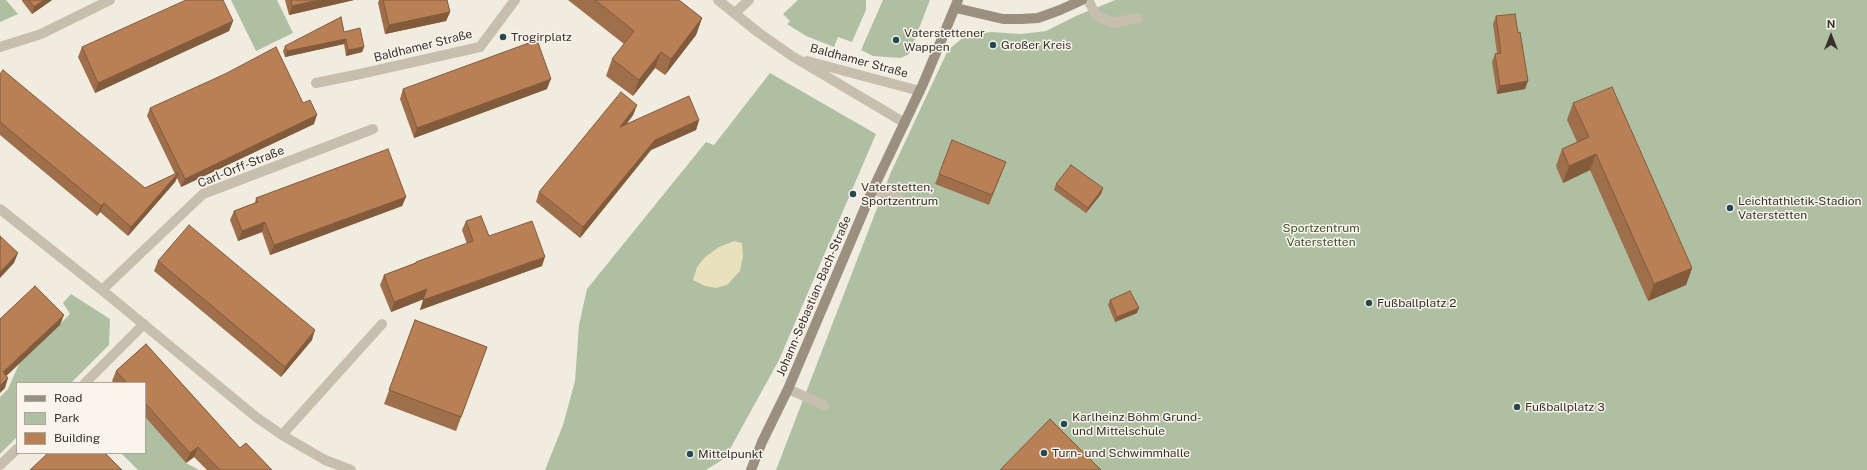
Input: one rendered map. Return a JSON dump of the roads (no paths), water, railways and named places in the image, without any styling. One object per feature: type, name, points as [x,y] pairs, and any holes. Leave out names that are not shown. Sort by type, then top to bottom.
[{"type":"street","points":[[0,47],[41,34],[110,0]]},
{"type":"street","name":"Baldhamer Straße","points":[[316,83],[480,47],[515,0]]},
{"type":"street","name":"Baldhamer Straße","points":[[718,0],[792,56],[905,122]]},
{"type":"street","points":[[735,13],[749,0]]},
{"type":"street","points":[[957,4],[1003,19],[1021,19],[1038,18],[1082,0]]},
{"type":"street","points":[[1088,0],[1096,15],[1112,23],[1138,18]]},
{"type":"street","name":"Johann-Sebastian-Bach-Straße","points":[[750,468],[788,389],[873,189],[920,91],[957,4]]},
{"type":"street","name":"Baldhamer Straße","points":[[792,56],[920,91]]},
{"type":"street","name":"Carl-Orff-Straße","points":[[102,290],[203,194],[373,129]]},
{"type":"street","points":[[873,189],[906,202]]},
{"type":"street","points":[[0,209],[144,324],[256,417],[282,435],[325,460],[351,470]]},
{"type":"street","points":[[86,382],[144,324]]},
{"type":"street","points":[[282,435],[382,324]]},
{"type":"street","points":[[788,389],[824,405]]},
{"type":"street","points":[[0,465],[16,450]]},
{"type":"place","name":"Trogirplatz","points":[[503,37]]},
{"type":"place","name":"Vaterstettener Wappen","points":[[896,40]]},
{"type":"place","name":"Großer Kreis","points":[[993,45]]},
{"type":"place","name":"Vaterstetten, Sportzentrum","points":[[853,194]]},
{"type":"place","name":"Leichtathletik-Stadion Vaterstetten","points":[[1730,208]]},
{"type":"place","name":"Fußballplatz 2","points":[[1369,303]]},
{"type":"place","name":"Fußballplatz 3","points":[[1517,407]]},
{"type":"place","name":"Karlheinz Böhm Grund- und Mittelschule","points":[[1064,424]]},
{"type":"place","name":"Turn- und Schwimmhalle","points":[[1044,453]]},
{"type":"place","name":"Mittelpunkt","points":[[690,454]]},
{"type":"park label","name":"Sportzentrum Vaterstetten","points":[[1321,235]]}]
